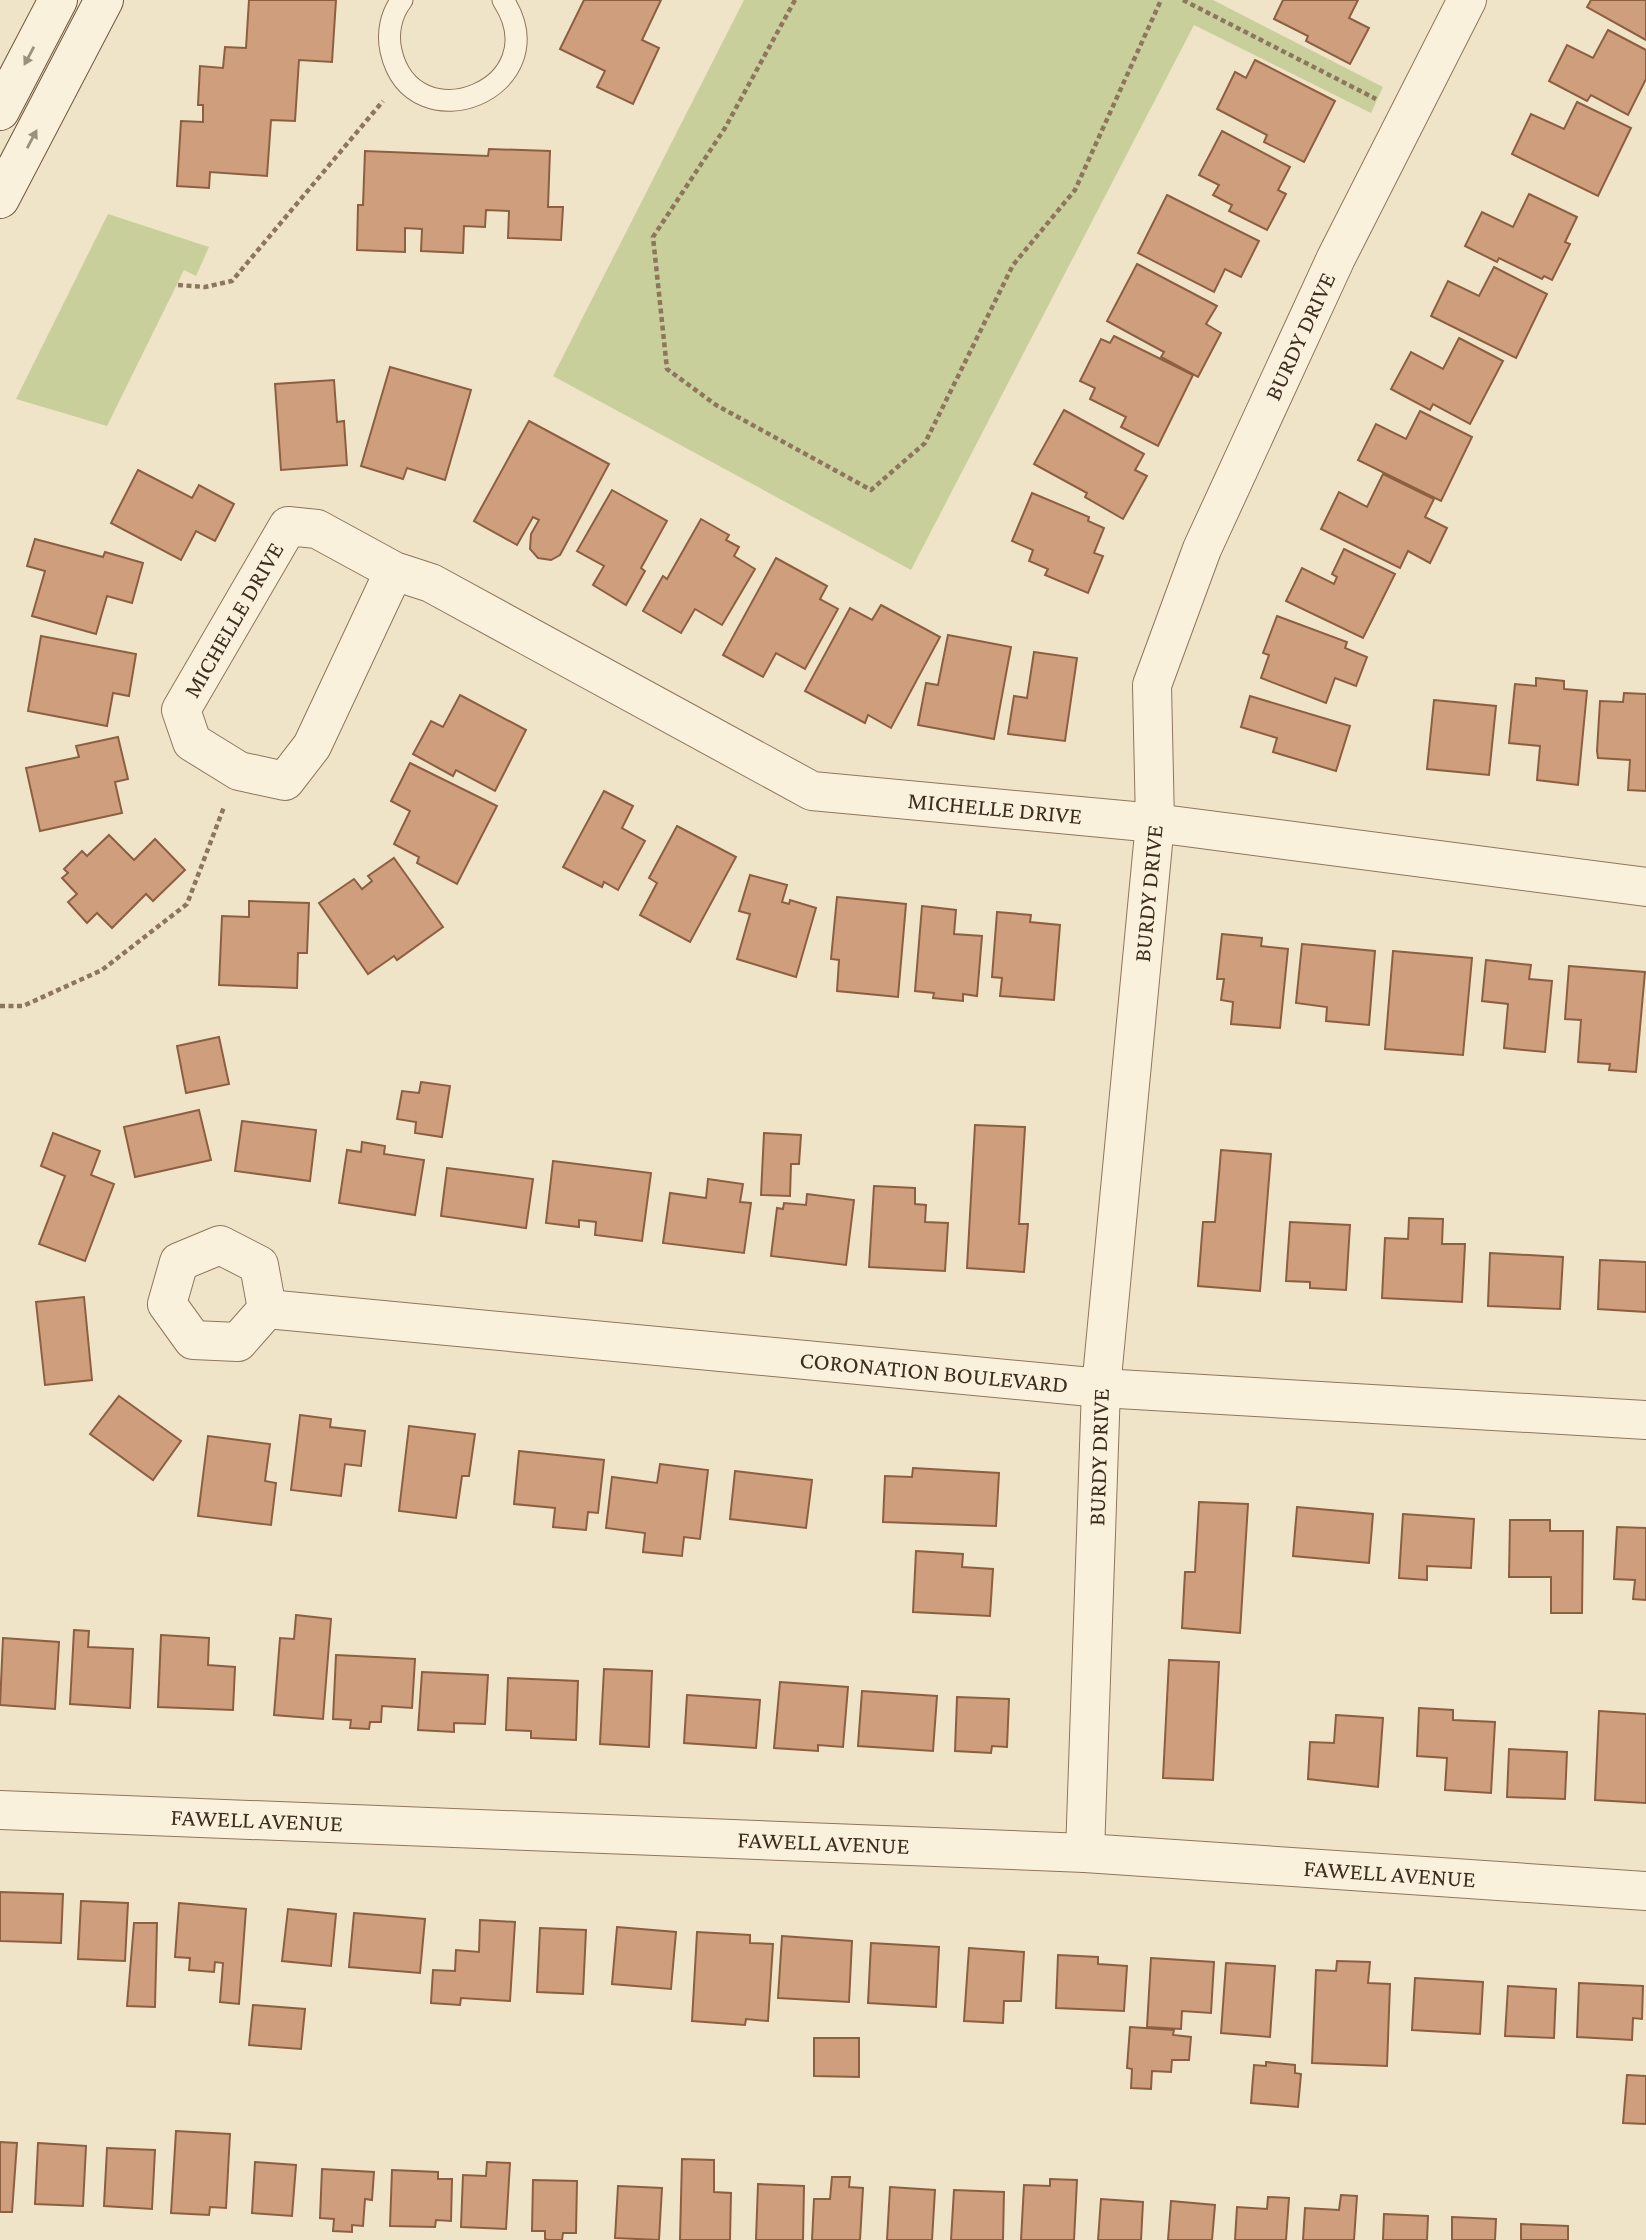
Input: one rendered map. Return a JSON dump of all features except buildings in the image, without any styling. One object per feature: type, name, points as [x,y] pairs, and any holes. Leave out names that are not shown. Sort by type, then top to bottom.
[{"type":"street","points":[[0,111],[58,0]]},
{"type":"street","points":[[0,199],[104,0]]},
{"type":"street","name":"BURDY DRIVE","points":[[1085,1853],[1101,1388],[1155,823],[1152,685],[1202,549],[1336,258],[1467,0]]},
{"type":"street","name":"MICHELLE DRIVE","points":[[394,571],[312,746],[285,781],[239,771],[192,742],[181,710],[288,526],[317,529],[394,571],[431,583],[812,791],[1155,823],[1646,887]]},
{"type":"street","name":"CORONATION BOULEVARD","points":[[267,1309],[1101,1388],[1646,1420]]},
{"type":"street","name":"FAWELL AVENUE","points":[[0,1810],[1085,1853],[1646,1891]]},
{"type":"lane","points":[[402,0],[391,21],[388,41],[393,60],[402,77],[418,92],[439,100],[461,101],[481,95],[499,82],[511,64],[516,43],[514,21],[503,0]]},
{"type":"path","points":[[795,0],[725,128],[653,237],[667,369],[716,405],[871,490],[925,443],[1013,265],[1075,190],[1161,0]]},
{"type":"path","points":[[1183,0],[1409,116]]},
{"type":"path","points":[[178,285],[205,287],[232,281],[402,77]]},
{"type":"path","points":[[0,1006],[23,1006],[102,970],[187,904],[239,771]]},
{"type":"green space","points":[[744,0],[1213,0],[1383,87],[1371,113],[1194,25],[911,570],[553,376]]},
{"type":"green space","points":[[108,214],[209,247],[196,276],[184,270],[107,426],[16,399]]}]
